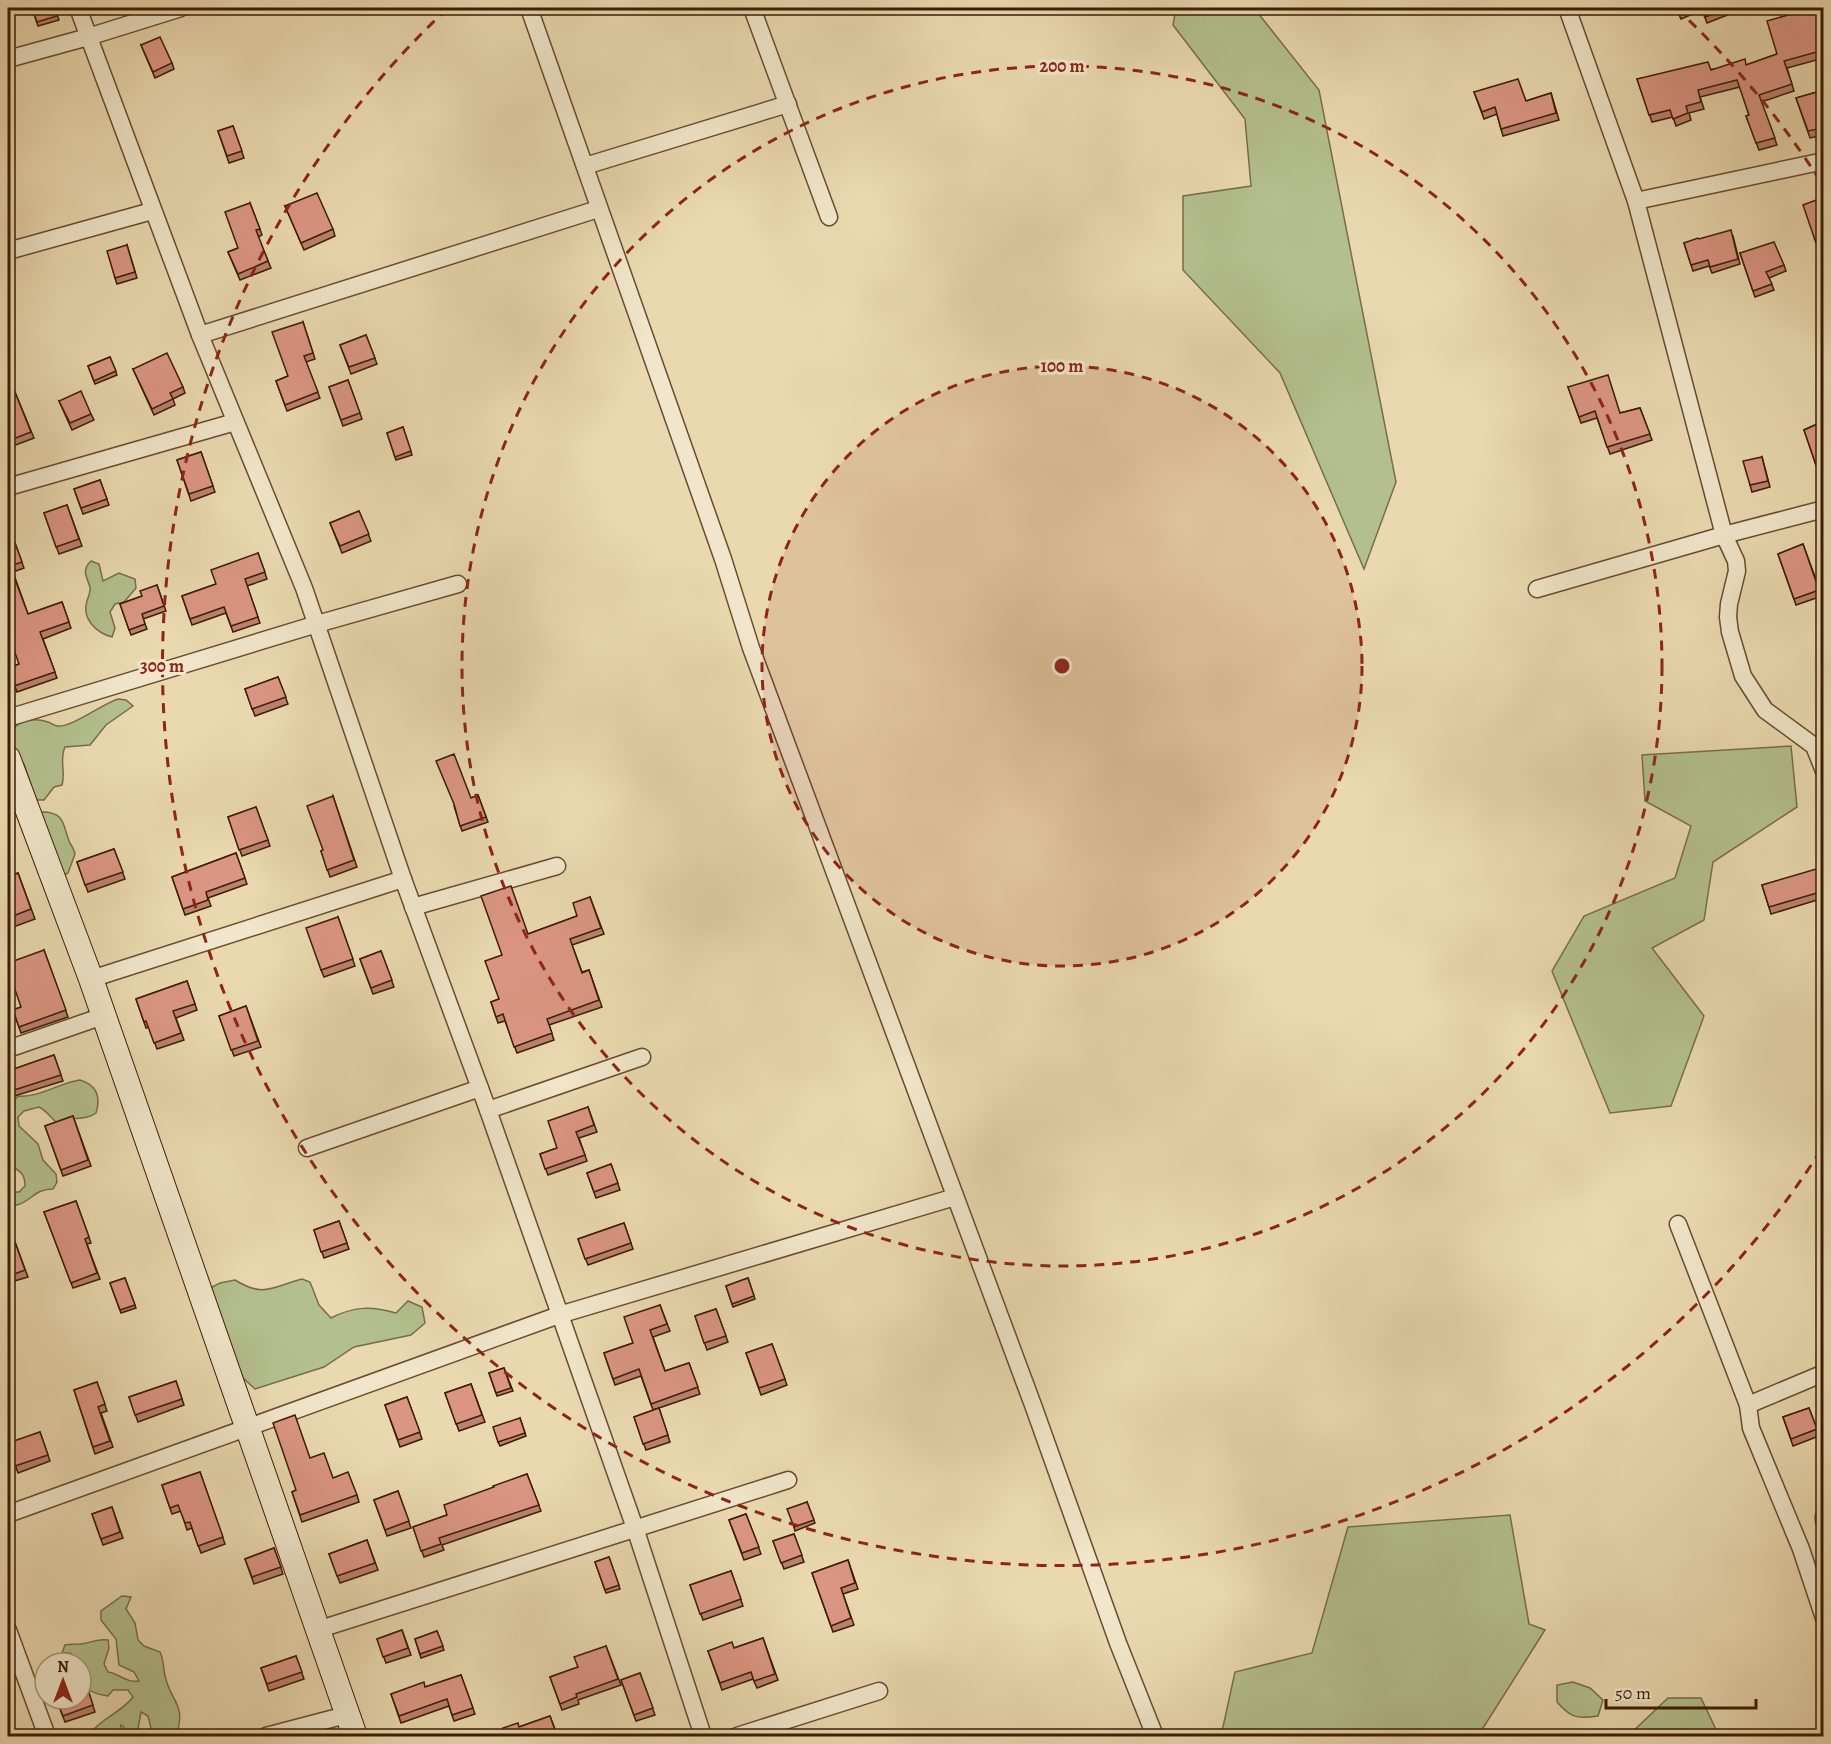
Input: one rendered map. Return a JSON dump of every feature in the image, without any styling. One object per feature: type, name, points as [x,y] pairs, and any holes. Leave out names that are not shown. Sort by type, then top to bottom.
[{"type":"street","points":[[78,8],[200,335],[304,588],[403,879],[488,1110],[635,1528],[704,1737]]},
{"type":"street","points":[[8,59],[181,8]]},
{"type":"street","points":[[532,8],[598,209],[723,559],[751,648],[1033,1405],[1118,1643],[1155,1737]]},
{"type":"street","points":[[752,8],[829,217]]},
{"type":"street","points":[[1567,8],[1636,201],[1724,535],[1736,561],[1737,571],[1728,617],[1743,676],[1765,710],[1814,746],[1824,771]]},
{"type":"street","points":[[585,166],[788,104]]},
{"type":"street","points":[[1636,201],[1824,161]]},
{"type":"street","points":[[200,335],[598,209]]},
{"type":"street","points":[[8,251],[152,211]]},
{"type":"street","points":[[8,487],[235,422]]},
{"type":"street","points":[[1537,589],[1724,535],[1824,509]]},
{"type":"street","points":[[8,718],[317,624],[458,584]]},
{"type":"street","points":[[8,758],[91,979],[350,1726],[266,1737]]},
{"type":"street","points":[[413,907],[557,866]]},
{"type":"street","points":[[91,979],[403,879]]},
{"type":"street","points":[[8,1049],[103,1016]]},
{"type":"street","points":[[488,1110],[642,1057]]},
{"type":"street","points":[[307,1148],[480,1088]]},
{"type":"street","points":[[8,1514],[559,1315],[955,1197]]},
{"type":"street","points":[[1678,1224],[1748,1405],[1751,1428],[1801,1549],[1824,1618]]},
{"type":"street","points":[[1748,1405],[1824,1373]]},
{"type":"street","points":[[317,1630],[788,1479]]},
{"type":"street","points":[[8,1630],[47,1737]]},
{"type":"street","points":[[737,1737],[879,1691]]},
{"type":"green space","points":[[1176,8],[1254,8],[1319,90],[1396,482],[1364,569],[1280,373],[1183,270],[1183,196],[1251,186],[1245,119],[1173,25]]},
{"type":"green space","points":[[91,561],[99,564],[103,581],[119,573],[135,579],[136,588],[124,602],[115,604],[110,612],[115,628],[112,637],[96,629],[86,614],[90,589],[85,571]]},
{"type":"green space","points":[[118,699],[126,700],[133,706],[106,725],[90,745],[65,747],[62,785],[54,787],[44,800],[36,800],[24,764],[17,758],[10,733],[13,729],[22,722],[31,720],[63,726]]},
{"type":"green space","points":[[1791,746],[1797,807],[1713,862],[1704,920],[1652,948],[1704,1016],[1671,1106],[1610,1113],[1552,971],[1584,916],[1675,878],[1691,826],[1645,801],[1642,755]]},
{"type":"green space","points":[[42,812],[55,814],[62,820],[75,852],[68,873],[64,875],[39,814]]},
{"type":"green space","points":[[80,1080],[94,1088],[98,1097],[96,1113],[91,1116],[67,1119],[57,1123],[39,1107],[24,1111],[18,1117],[19,1126],[38,1144],[43,1160],[56,1174],[57,1182],[53,1189],[41,1191],[17,1205],[8,1201],[8,1192],[19,1192],[25,1186],[21,1173],[13,1167],[8,1169],[8,1108],[18,1096],[34,1095]]},
{"type":"green space","points":[[302,1279],[310,1282],[319,1305],[331,1318],[347,1311],[363,1308],[396,1313],[408,1301],[422,1307],[425,1323],[411,1335],[354,1347],[324,1367],[255,1389],[243,1378],[208,1300],[212,1287],[235,1280],[253,1289],[261,1290]]},
{"type":"green space","points":[[1823,1503],[1823,1529],[1817,1527],[1815,1521],[1816,1512]]},
{"type":"green space","points":[[1510,1515],[1529,1624],[1545,1630],[1478,1736],[1221,1736],[1235,1672],[1312,1653],[1348,1527]]},
{"type":"green space","points":[[122,1596],[131,1597],[126,1609],[135,1623],[138,1640],[144,1646],[160,1652],[165,1676],[179,1710],[176,1736],[153,1736],[148,1716],[141,1712],[138,1729],[133,1735],[121,1725],[120,1736],[93,1736],[93,1730],[133,1697],[128,1690],[113,1690],[108,1696],[93,1692],[93,1651],[63,1651],[65,1645],[108,1640],[109,1648],[104,1664],[108,1672],[130,1681],[139,1681],[134,1672],[119,1665],[116,1639],[101,1620],[101,1611]]},
{"type":"green space","points":[[1573,1682],[1590,1688],[1603,1700],[1598,1716],[1575,1716],[1557,1702],[1557,1685]]},
{"type":"green space","points":[[1668,1698],[1701,1698],[1719,1736],[1628,1736]]},
{"type":"building","points":[[32,8],[55,8],[57,16],[37,22]]},
{"type":"building","points":[[1677,8],[1693,8],[1679,13]]},
{"type":"building","points":[[1701,8],[1730,8],[1705,17]]},
{"type":"building","points":[[1808,8],[1824,8],[1824,50],[1784,61],[1792,84],[1759,95],[1775,138],[1756,143],[1737,80],[1698,90],[1701,102],[1686,106],[1688,113],[1673,119],[1670,110],[1649,115],[1637,79],[1708,62],[1711,70],[1745,59],[1746,65],[1777,54],[1767,21]]},
{"type":"building","points":[[160,37],[172,63],[153,72],[141,45]]},
{"type":"building","points":[[1518,79],[1526,101],[1551,93],[1556,113],[1501,129],[1495,107],[1482,112],[1474,92]]},
{"type":"building","points":[[1824,90],[1824,128],[1808,131],[1796,98]]},
{"type":"building","points":[[233,126],[242,151],[227,156],[218,131]]},
{"type":"building","points":[[317,193],[333,229],[301,243],[285,206]]},
{"type":"building","points":[[1824,197],[1824,250],[1819,252],[1803,205]]},
{"type":"building","points":[[250,203],[260,229],[256,230],[268,261],[238,274],[228,252],[238,248],[225,212]]},
{"type":"building","points":[[1731,230],[1738,259],[1710,267],[1708,260],[1691,265],[1684,243]]},
{"type":"building","points":[[1774,242],[1784,265],[1766,272],[1772,284],[1753,291],[1740,253]]},
{"type":"building","points":[[127,245],[135,272],[115,278],[107,251]]},
{"type":"building","points":[[303,322],[313,353],[304,356],[318,392],[285,405],[276,381],[288,376],[272,332]]},
{"type":"building","points":[[366,335],[375,358],[349,367],[340,345]]},
{"type":"building","points":[[167,353],[183,387],[170,393],[173,399],[152,409],[133,369]]},
{"type":"building","points":[[110,357],[116,371],[94,381],[88,366]]},
{"type":"building","points":[[8,375],[31,432],[8,441]]},
{"type":"building","points":[[1608,375],[1620,413],[1640,408],[1650,434],[1607,447],[1595,411],[1579,417],[1568,387]]},
{"type":"building","points":[[348,380],[360,413],[341,420],[329,387]]},
{"type":"building","points":[[81,391],[91,414],[70,423],[59,401]]},
{"type":"building","points":[[1824,421],[1824,465],[1817,468],[1804,430]]},
{"type":"building","points":[[403,427],[411,451],[395,457],[387,433]]},
{"type":"building","points":[[201,452],[213,486],[189,494],[177,460]]},
{"type":"building","points":[[1762,457],[1768,481],[1750,485],[1743,461]]},
{"type":"building","points":[[100,480],[107,499],[81,508],[74,489]]},
{"type":"building","points":[[67,505],[79,539],[56,547],[44,513]]},
{"type":"building","points":[[359,511],[369,534],[340,546],[330,523]]},
{"type":"building","points":[[15,543],[22,562],[10,566],[28,614],[62,602],[69,622],[40,632],[55,672],[14,686],[8,668],[19,664],[8,633],[8,545]]},
{"type":"building","points":[[1803,544],[1819,590],[1794,599],[1778,554]]},
{"type":"building","points":[[258,553],[265,572],[245,579],[258,617],[231,626],[224,607],[190,619],[182,596],[216,584],[211,570]]},
{"type":"building","points":[[157,585],[164,606],[142,614],[145,624],[129,630],[120,604],[142,596],[140,591]]},
{"type":"building","points":[[278,677],[286,697],[252,709],[245,689]]},
{"type":"building","points":[[454,754],[471,798],[478,795],[486,817],[460,826],[454,804],[436,761]]},
{"type":"building","points":[[333,796],[354,860],[327,870],[321,851],[323,850],[307,806]]},
{"type":"building","points":[[256,807],[268,840],[239,850],[228,817]]},
{"type":"building","points":[[114,849],[123,872],[85,885],[77,862]]},
{"type":"building","points":[[236,853],[245,878],[206,892],[208,900],[183,909],[172,877]]},
{"type":"building","points":[[1823,867],[1824,891],[1769,907],[1762,885]]},
{"type":"building","points":[[18,873],[31,909],[8,918],[8,877]]},
{"type":"building","points":[[511,886],[528,934],[577,916],[573,903],[590,897],[601,928],[570,939],[582,973],[589,970],[599,1000],[547,1019],[552,1033],[514,1047],[503,1014],[496,1017],[491,1002],[499,999],[485,961],[502,955],[481,896]]},
{"type":"building","points":[[338,917],[353,959],[321,970],[306,928]]},
{"type":"building","points":[[44,950],[66,1010],[19,1027],[13,1010],[21,1007],[8,963]]},
{"type":"building","points":[[381,951],[392,980],[371,988],[360,959]]},
{"type":"building","points":[[187,981],[195,1004],[173,1011],[181,1033],[154,1043],[136,999]]},
{"type":"building","points":[[246,1006],[258,1041],[231,1050],[219,1016]]},
{"type":"building","points":[[54,1055],[61,1075],[8,1092],[8,1071]]},
{"type":"building","points":[[588,1107],[594,1125],[576,1132],[585,1155],[545,1169],[540,1154],[557,1148],[548,1121]]},
{"type":"building","points":[[73,1116],[88,1160],[61,1170],[45,1126]]},
{"type":"building","points":[[611,1164],[618,1183],[594,1192],[587,1173]]},
{"type":"building","points":[[76,1201],[89,1237],[85,1239],[97,1273],[71,1283],[44,1212]]},
{"type":"building","points":[[339,1221],[347,1243],[321,1252],[314,1230]]},
{"type":"building","points":[[624,1223],[631,1243],[585,1259],[578,1239]]},
{"type":"building","points":[[15,1242],[25,1270],[9,1276],[8,1244]]},
{"type":"building","points":[[125,1278],[135,1305],[120,1310],[110,1283]]},
{"type":"building","points":[[748,1278],[754,1296],[732,1304],[726,1286]]},
{"type":"building","points":[[660,1305],[667,1324],[650,1330],[665,1371],[689,1363],[698,1387],[651,1404],[639,1369],[613,1379],[604,1353],[633,1343],[624,1317]]},
{"type":"building","points":[[716,1309],[726,1336],[704,1343],[695,1316]]},
{"type":"building","points":[[772,1344],[785,1379],[759,1388],[746,1353]]},
{"type":"building","points":[[504,1368],[511,1388],[496,1393],[489,1373]]},
{"type":"building","points":[[176,1381],[182,1399],[135,1415],[129,1397]]},
{"type":"building","points":[[97,1382],[105,1404],[98,1407],[110,1441],[93,1447],[74,1390]]},
{"type":"building","points":[[471,1384],[482,1415],[456,1424],[445,1393]]},
{"type":"building","points":[[407,1397],[420,1432],[398,1440],[385,1405]]},
{"type":"building","points":[[659,1408],[668,1435],[643,1444],[634,1417]]},
{"type":"building","points":[[1809,1408],[1817,1429],[1791,1439],[1783,1417]]},
{"type":"building","points":[[295,1415],[310,1458],[324,1453],[333,1478],[348,1472],[357,1495],[300,1515],[292,1492],[296,1490],[273,1423]]},
{"type":"building","points":[[520,1418],[525,1433],[498,1442],[493,1427]]},
{"type":"building","points":[[40,1432],[48,1455],[15,1466],[8,1443]]},
{"type":"building","points":[[200,1472],[223,1537],[198,1546],[190,1522],[185,1523],[178,1505],[170,1508],[162,1485]]},
{"type":"building","points":[[527,1474],[539,1505],[439,1538],[441,1544],[421,1551],[413,1527],[447,1515],[444,1505]]},
{"type":"building","points":[[398,1491],[409,1521],[385,1530],[374,1500]]},
{"type":"building","points":[[807,1502],[814,1520],[794,1527],[787,1509]]},
{"type":"building","points":[[112,1507],[120,1532],[101,1539],[92,1514]]},
{"type":"building","points":[[746,1514],[759,1547],[742,1553],[729,1520]]},
{"type":"building","points":[[794,1534],[802,1555],[781,1563],[773,1541]]},
{"type":"building","points":[[367,1540],[375,1563],[337,1576],[329,1554]]},
{"type":"building","points":[[274,1548],[281,1567],[252,1577],[245,1559]]},
{"type":"building","points":[[609,1557],[619,1585],[605,1590],[595,1562]]},
{"type":"building","points":[[848,1560],[855,1583],[841,1588],[851,1618],[831,1626],[812,1573]]},
{"type":"building","points":[[731,1571],[741,1599],[700,1614],[690,1585]]},
{"type":"building","points":[[402,1630],[408,1648],[383,1657],[377,1639]]},
{"type":"building","points":[[437,1631],[443,1646],[420,1654],[415,1639]]},
{"type":"building","points":[[763,1638],[775,1674],[754,1681],[751,1672],[720,1683],[708,1651],[732,1642],[734,1648]]},
{"type":"building","points":[[606,1646],[618,1679],[576,1694],[577,1697],[560,1704],[550,1677],[578,1667],[574,1657]]},
{"type":"building","points":[[296,1656],[302,1672],[267,1684],[261,1668]]},
{"type":"building","points":[[640,1673],[653,1708],[634,1715],[621,1680]]},
{"type":"building","points":[[461,1675],[473,1708],[452,1715],[447,1699],[399,1716],[391,1694],[424,1682],[425,1687]]},
{"type":"building","points":[[61,1711],[77,1711],[63,1716]]},
{"type":"building","points":[[550,1716],[556,1733],[547,1737],[506,1737],[503,1728],[518,1723],[519,1727]]}]
